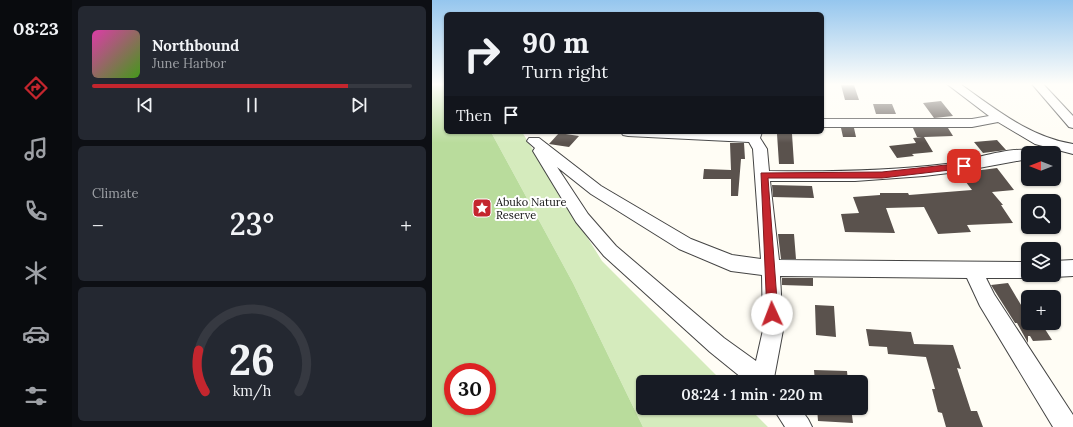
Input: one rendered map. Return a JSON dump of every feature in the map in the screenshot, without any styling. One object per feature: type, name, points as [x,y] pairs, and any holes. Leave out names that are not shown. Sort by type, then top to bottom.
[{"type":"street","points":[[980,104],[1025,134],[1037,146]]},
{"type":"street","points":[[1055,104],[1073,124]]},
{"type":"street","points":[[824,124],[972,123],[999,118]]},
{"type":"street","points":[[712,134],[754,135],[760,149],[764,176],[771,268],[773,330],[765,375]]},
{"type":"street","points":[[532,137],[596,190],[685,244],[731,264],[771,268],[1021,270]]},
{"type":"street","points":[[532,137],[582,218],[610,251],[717,345],[756,375]]},
{"type":"street","points":[[1061,148],[1073,149]]},
{"type":"street","points":[[764,176],[889,174],[980,164],[995,158],[1021,155]]},
{"type":"street","points":[[1061,269],[1073,268]]},
{"type":"street","points":[[972,270],[987,300],[1052,406],[1067,427]]},
{"type":"street","points":[[791,415],[800,427]]},
{"type":"green space","name":"Abuko Nature Reserve","points":[[432,104],[444,104],[444,134],[492,134],[573,283],[643,427],[432,427]]},
{"type":"green space","points":[[492,134],[523,134],[602,261],[716,375],[636,375],[636,413],[573,283]]},
{"type":"green space","points":[[637,415],[756,415],[768,427],[643,427]]},
{"type":"building","points":[[873,104],[892,104],[896,114],[876,114]]},
{"type":"building","points":[[924,104],[943,104],[953,116],[934,118]]},
{"type":"building","points":[[841,128],[854,128],[856,137],[843,137]]},
{"type":"building","points":[[913,128],[948,128],[953,136],[924,137],[933,152],[912,154],[914,156],[897,158],[889,146],[916,143],[913,138],[922,137],[917,137]]},
{"type":"building","points":[[558,134],[579,136],[569,147],[549,144]]},
{"type":"building","points":[[777,134],[792,134],[794,164],[779,164]]},
{"type":"building","points":[[997,140],[1006,150],[983,153],[974,142]]},
{"type":"building","points":[[730,143],[744,143],[745,159],[741,159],[738,196],[731,196],[731,179],[703,179],[704,169],[731,170]]},
{"type":"building","points":[[997,168],[1014,190],[992,192],[1003,205],[1001,205],[1013,223],[967,225],[971,232],[938,234],[924,207],[886,208],[895,233],[845,232],[841,214],[859,213],[853,197],[880,195],[880,193],[908,193],[909,195],[972,190],[959,173]]},
{"type":"building","points":[[772,185],[812,186],[814,198],[773,197]]},
{"type":"building","points":[[778,234],[794,234],[796,259],[781,259]]},
{"type":"building","points":[[782,278],[813,278],[813,286],[782,285]]},
{"type":"building","points":[[1008,283],[1021,305],[1021,330],[1046,330],[1052,340],[1033,341],[1030,336],[1028,336],[1028,343],[1017,323],[1015,323],[991,285]]},
{"type":"building","points":[[815,305],[834,306],[836,337],[816,335]]},
{"type":"building","points":[[866,329],[911,332],[914,344],[953,345],[961,369],[957,368],[971,411],[977,411],[983,427],[946,427],[942,413],[938,412],[932,389],[935,389],[926,357],[888,354],[887,347],[869,346]]},
{"type":"building","points":[[814,370],[847,371],[847,375],[814,375]]},
{"type":"building","points":[[818,415],[852,415],[853,423],[818,421]]},
{"type":"place","name":"Abuko Nature Reserve","points":[[482,208]]},
{"type":"route","points":[[772,314],[771,268],[764,176],[882,175],[964,166]]}]
